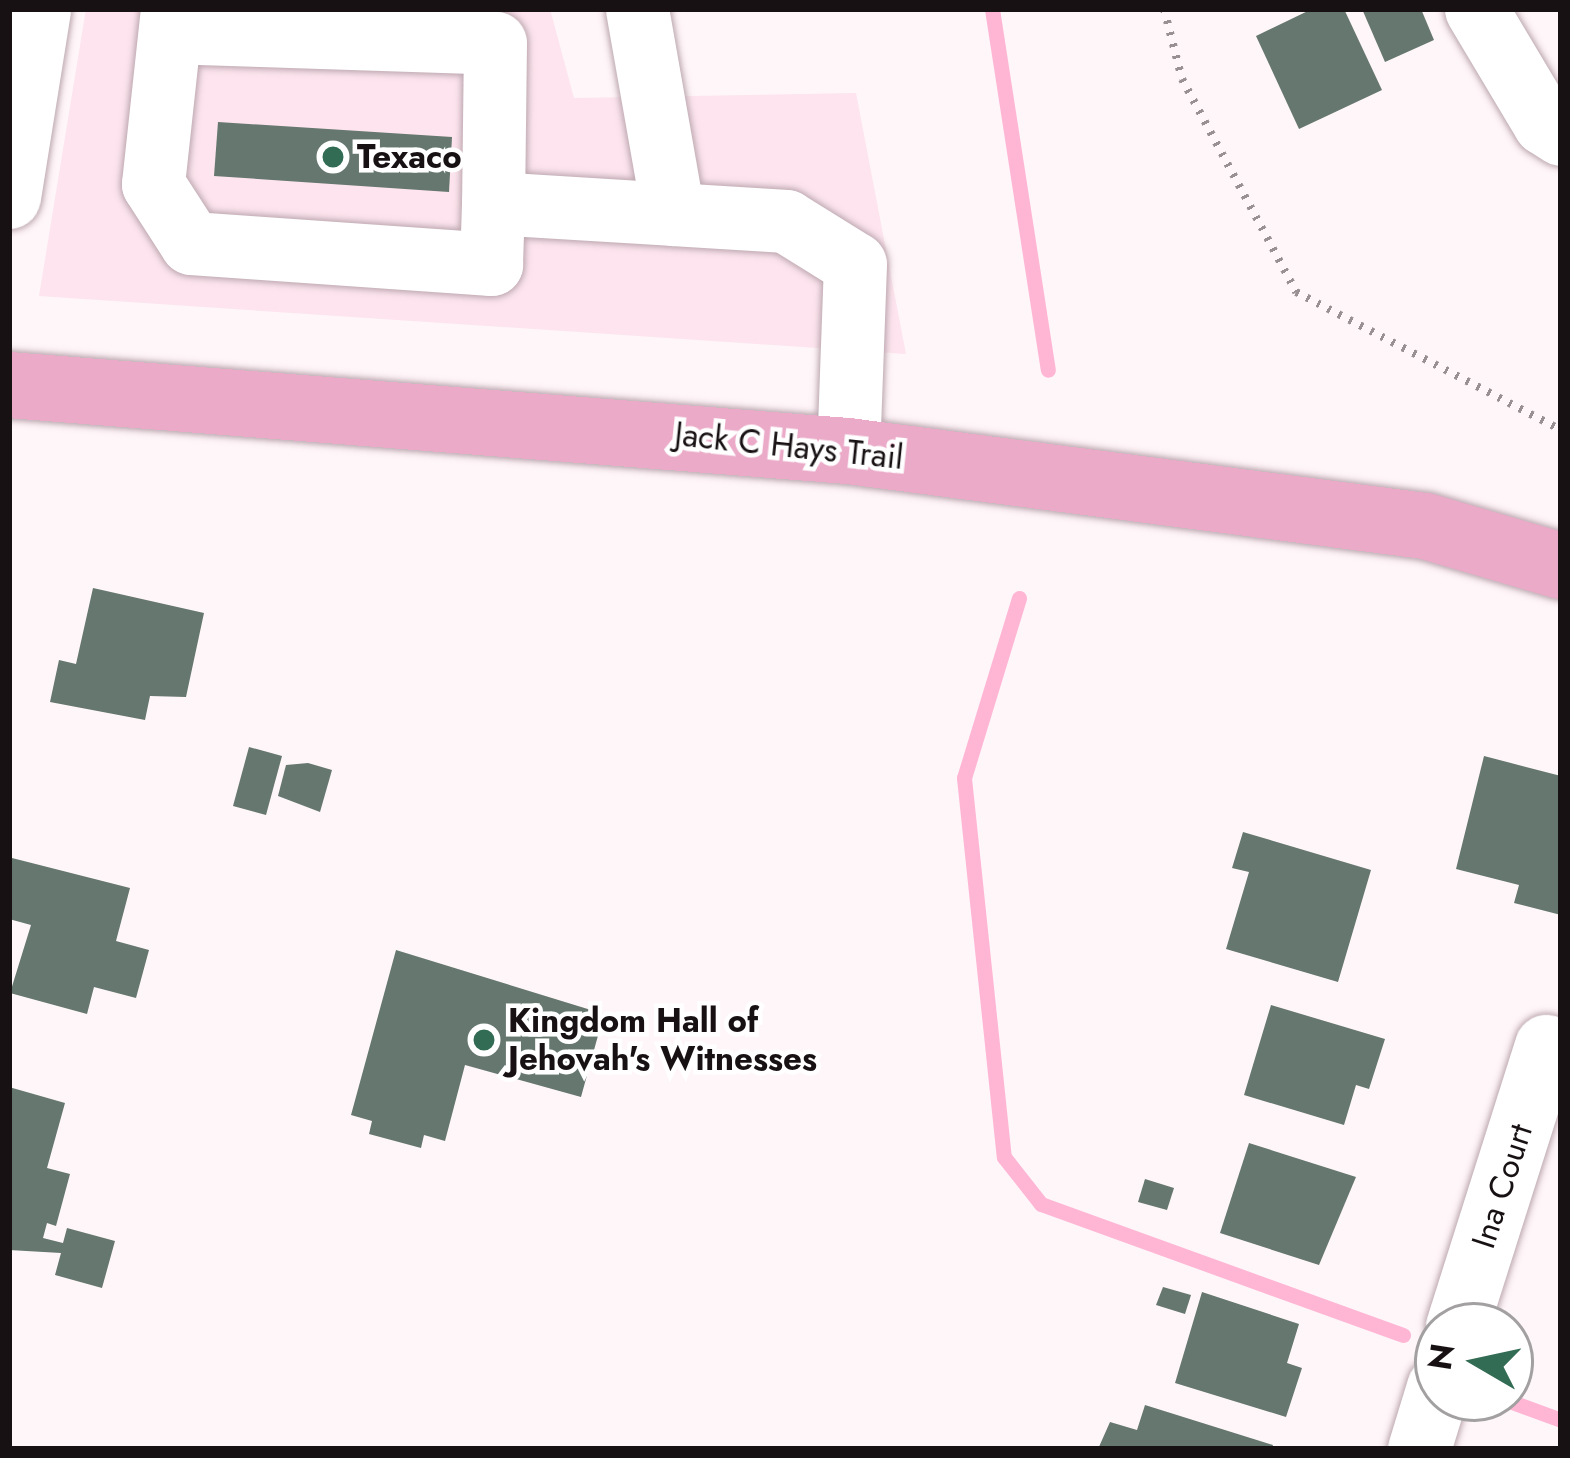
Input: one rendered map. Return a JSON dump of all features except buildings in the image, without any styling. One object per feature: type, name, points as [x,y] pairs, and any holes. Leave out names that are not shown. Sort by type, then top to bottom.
[{"type":"main road","name":"Jack C Hays Trail","points":[[9,385],[848,451],[1425,526],[1561,566]]},
{"type":"street","points":[[9,197],[39,9]]},
{"type":"street","points":[[637,9],[673,214]]},
{"type":"street","points":[[1476,9],[1544,123],[1561,134]]},
{"type":"street","points":[[171,21],[495,43],[491,264],[191,243],[153,184],[171,21]]},
{"type":"street","points":[[493,203],[786,221],[855,264],[848,451]]},
{"type":"street","name":"Ina Court","points":[[1465,1302],[1546,1046]]},
{"type":"path","points":[[1164,9],[1182,79],[1296,292],[1561,430]]},
{"type":"shaded area","points":[[86,9],[550,9],[574,98],[856,93],[906,354],[39,296]]},
{"type":"waterway","points":[[992,9],[1048,370]]},
{"type":"waterway","points":[[1019,598],[964,778],[1004,1157],[1041,1204],[1403,1335]]},
{"type":"waterway","points":[[1534,1410],[1561,1420]]},
{"type":"place","name":"Texaco","points":[[333,157]]},
{"type":"place","name":"Kingdom Hall of Jehovah's Witnesses","points":[[484,1040]]}]
